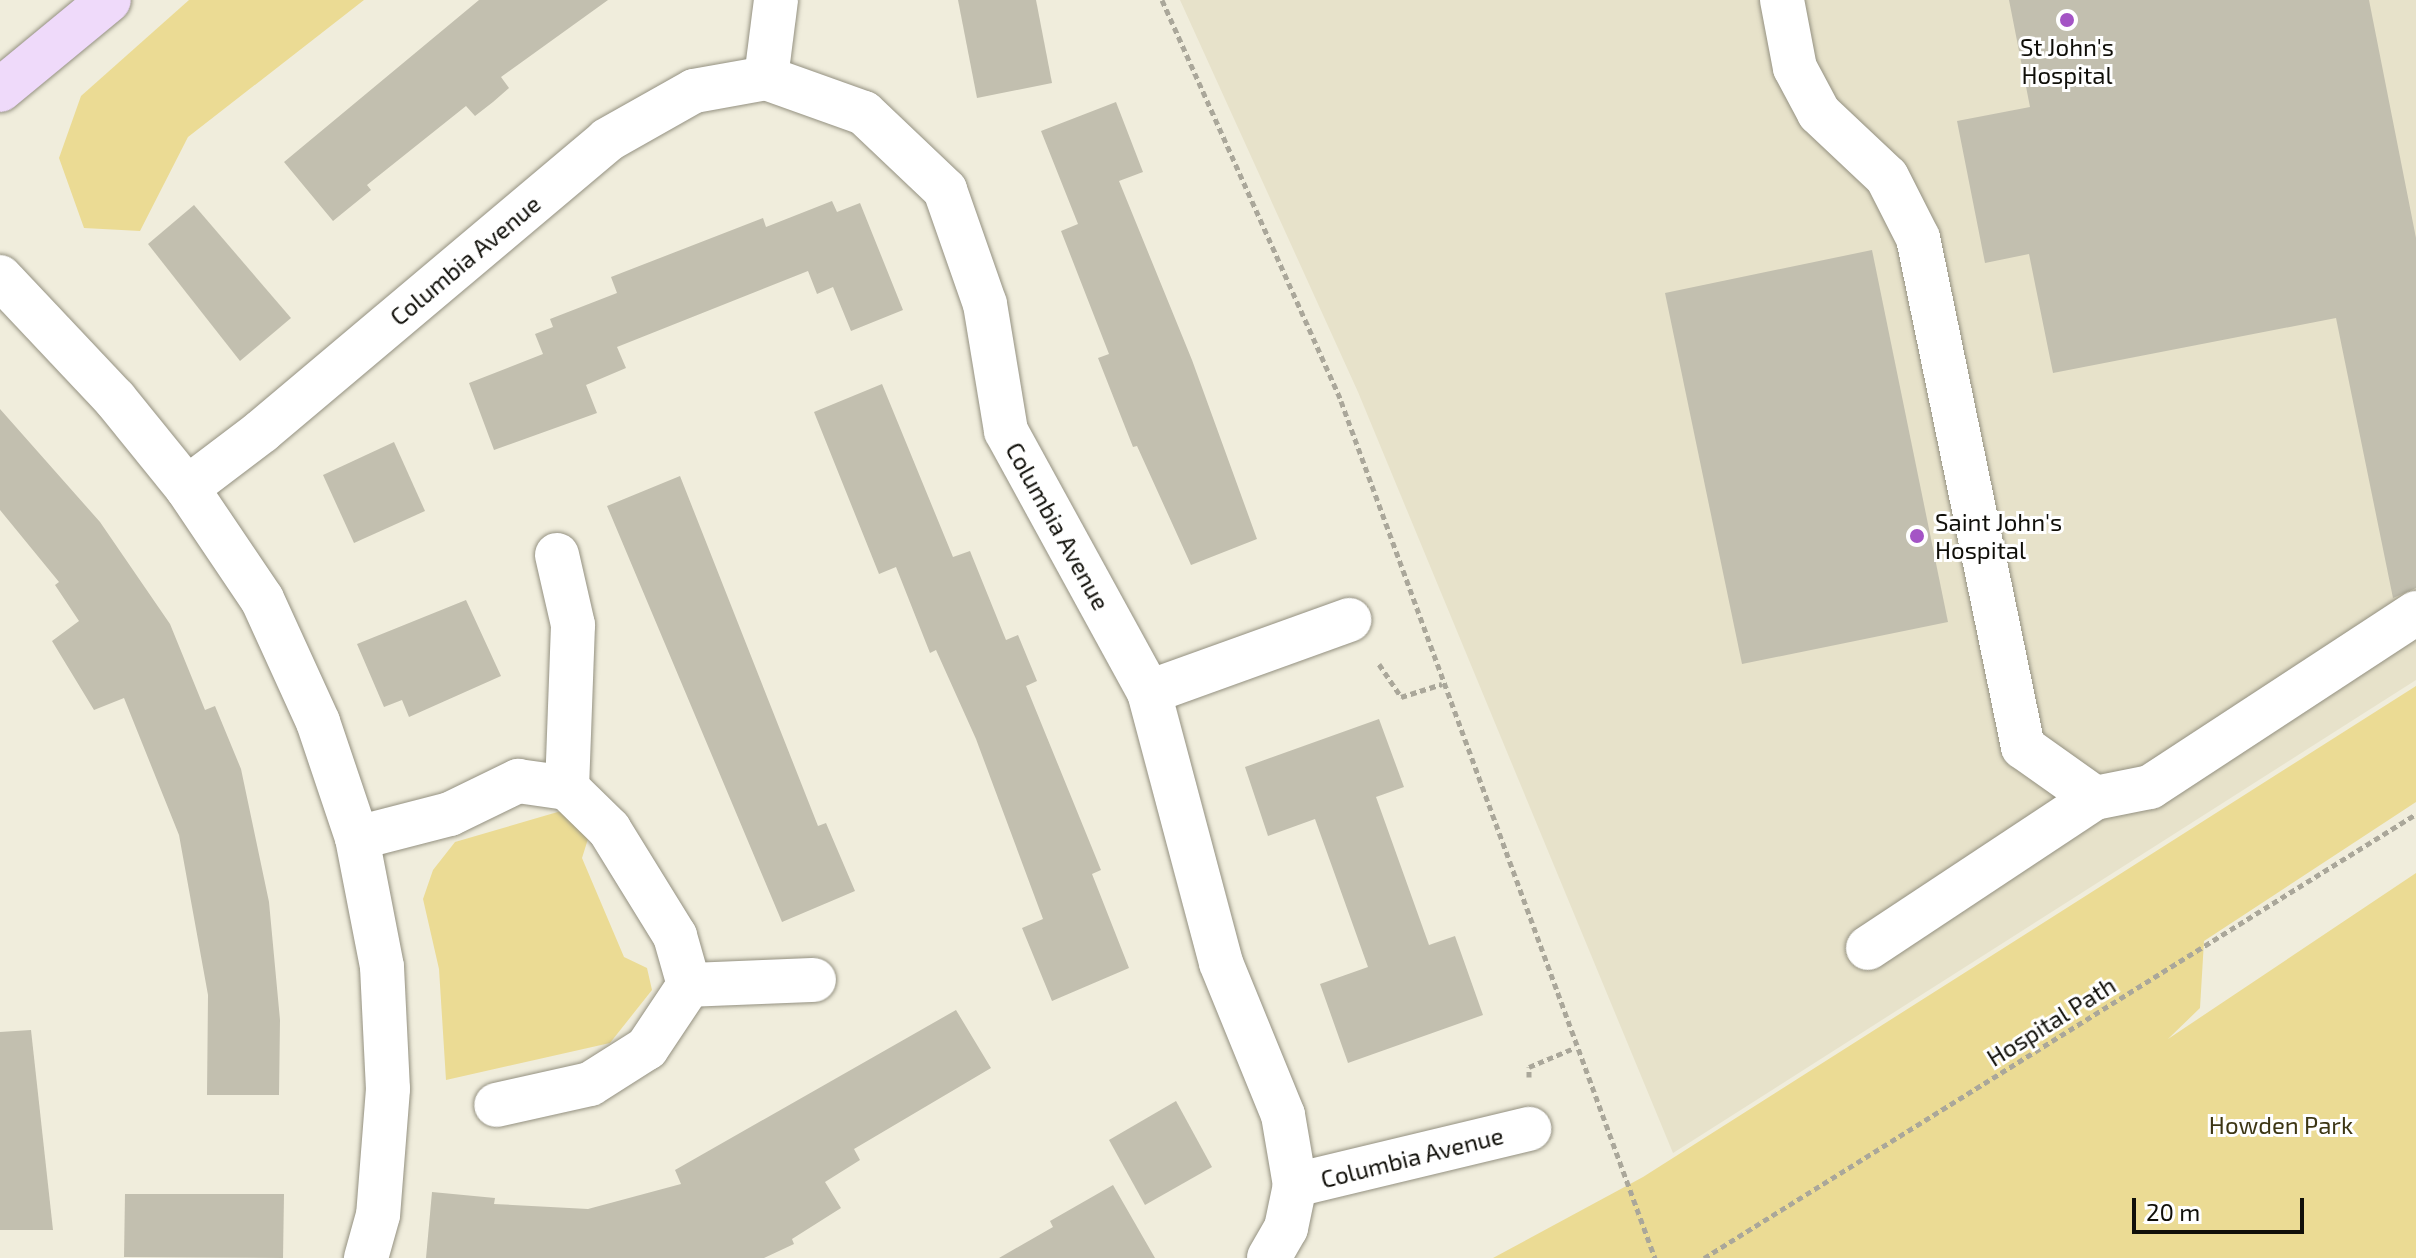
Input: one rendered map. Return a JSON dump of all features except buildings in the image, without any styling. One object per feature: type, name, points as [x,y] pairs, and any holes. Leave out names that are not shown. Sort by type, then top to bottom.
[{"type":"main road","points":[[0,90],[109,0]]},
{"type":"street","points":[[766,78],[776,0]]},
{"type":"street","points":[[1782,0],[1795,68],[1819,113],[1887,177],[1918,238],[2023,747],[2095,798]]},
{"type":"street","name":"Columbia Avenue","points":[[187,488],[262,431],[607,140],[694,91],[766,78],[864,113],[945,190],[985,304],[1006,431],[1149,692],[1221,963],[1283,1115],[1295,1185],[1286,1228],[1269,1258]]},
{"type":"street","points":[[0,277],[115,399],[187,488],[262,599],[318,722],[357,838],[382,967],[388,1089],[378,1215],[366,1258]]},
{"type":"street","points":[[557,555],[573,625],[567,788]]},
{"type":"street","points":[[1868,948],[2095,798],[2150,787],[2416,613]]},
{"type":"street","points":[[1149,692],[1349,620]]},
{"type":"street","points":[[357,838],[450,814],[518,781],[567,788],[609,829],[675,936],[689,985],[647,1048],[590,1084],[496,1105]]},
{"type":"street","points":[[689,985],[814,980]]},
{"type":"street","name":"Columbia Avenue","points":[[1295,1185],[1529,1129]]},
{"type":"path","points":[[1162,0],[1341,401],[1442,684],[1655,1258]]},
{"type":"path","points":[[1349,620],[1401,697],[1442,684]]},
{"type":"path","name":"Hospital Path","points":[[1704,1258],[2416,814]]},
{"type":"shaded area","name":"Saint John's Hospital","points":[[1180,0],[2416,0],[2416,680],[1673,1153],[1358,392]]},
{"type":"green space","points":[[189,0],[364,0],[188,137],[140,231],[84,228],[59,158],[81,96]]},
{"type":"green space","name":"Howden Park","points":[[2416,686],[2416,802],[2204,941],[2200,1008],[2168,1039],[2416,873],[2416,1258],[1493,1258],[1643,1177]]},
{"type":"green space","points":[[561,811],[588,839],[582,858],[624,957],[647,968],[652,990],[610,1043],[446,1080],[439,969],[423,899],[433,870],[455,842]]},
{"type":"place","name":"St John's Hospital","points":[[2067,20]]},
{"type":"place","name":"Saint John's Hospital","points":[[1917,536]]}]
